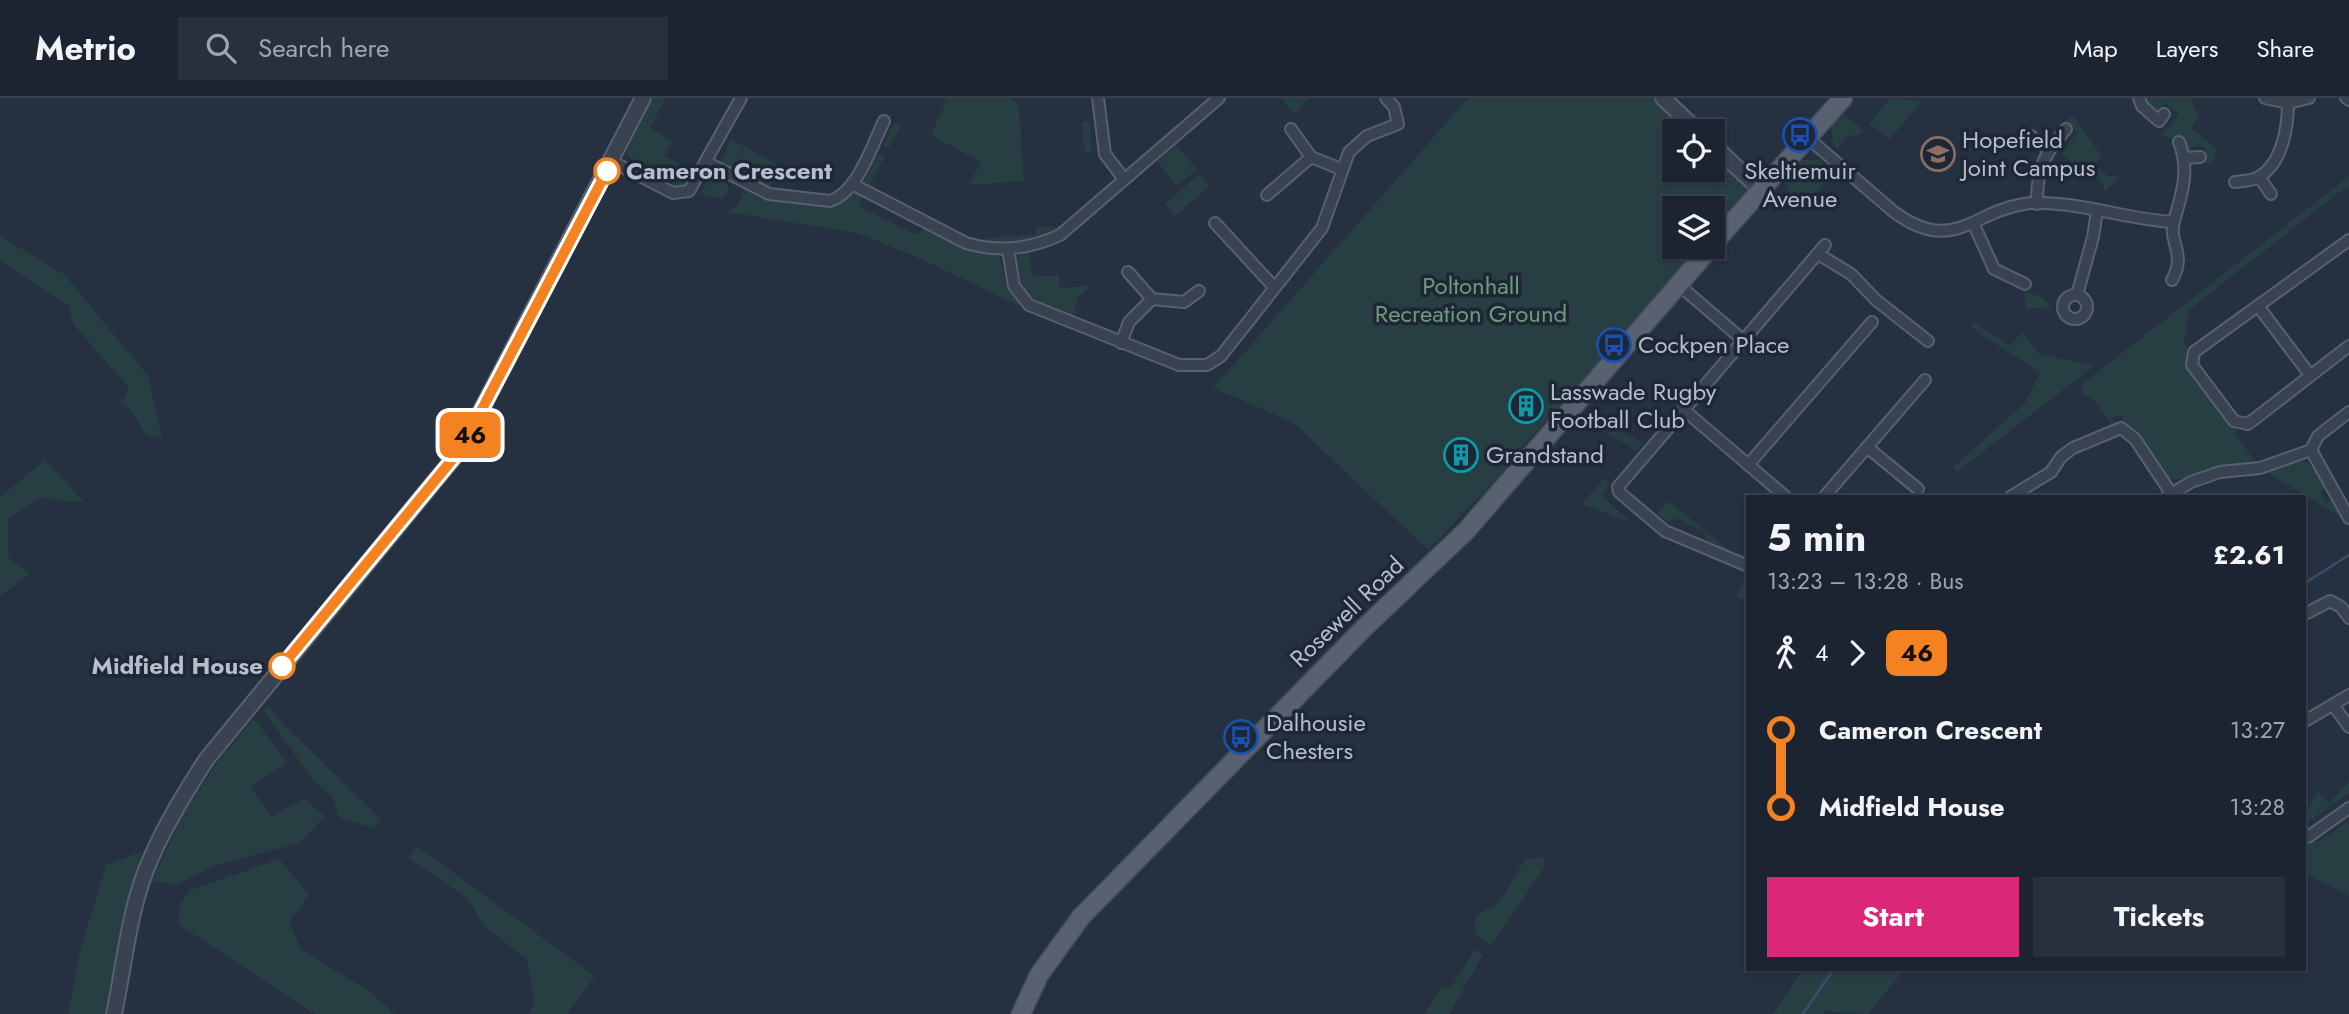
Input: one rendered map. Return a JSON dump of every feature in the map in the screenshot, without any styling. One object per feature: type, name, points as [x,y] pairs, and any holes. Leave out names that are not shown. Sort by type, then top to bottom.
[{"type":"main road","name":"Rosewell Road","points":[[1725,230],[1843,98]]},
{"type":"main road","name":"Rosewell Road","points":[[1021,1014],[1039,975],[1081,917],[1354,637],[1466,531],[1700,259]]},
{"type":"street","points":[[114,1014],[128,931],[141,886],[150,858],[176,808],[206,760],[461,449],[643,98]]},
{"type":"street","points":[[611,161],[678,194],[689,191],[741,98]]},
{"type":"street","points":[[1098,98],[1105,154],[1123,178]]},
{"type":"street","points":[[852,184],[966,243],[986,249],[1036,245],[1060,234],[1219,98]]},
{"type":"street","points":[[1008,249],[1013,286],[1022,300],[1179,365],[1207,365],[1221,356],[1322,228],[1349,152],[1367,136],[1398,124],[1394,107],[1387,98]]},
{"type":"street","points":[[1663,98],[1685,119]]},
{"type":"street","points":[[2138,98],[2142,106],[2159,121],[2164,114]]},
{"type":"street","points":[[2265,98],[2288,103],[2309,98]]},
{"type":"street","points":[[2235,182],[2259,177],[2283,146],[2288,103]]},
{"type":"street","points":[[706,162],[769,194],[785,198],[830,201],[838,198],[852,184],[884,121]]},
{"type":"street","points":[[1291,129],[1311,157],[1341,169]]},
{"type":"street","points":[[2037,204],[2037,181],[2048,150],[2066,129]]},
{"type":"street","points":[[2031,136],[2048,150]]},
{"type":"street","points":[[1808,138],[1906,221],[1942,230],[1974,225],[2001,211],[2037,204],[2174,222]]},
{"type":"street","points":[[2172,280],[2183,266],[2174,222],[2182,196],[2186,158],[2179,142]]},
{"type":"street","points":[[1725,156],[1761,190]]},
{"type":"street","points":[[1267,195],[1311,157]]},
{"type":"street","points":[[2186,158],[2200,157]]},
{"type":"street","points":[[2259,177],[2271,194]]},
{"type":"street","points":[[2077,295],[2097,211]]},
{"type":"street","points":[[1215,223],[1242,245],[1274,287]]},
{"type":"street","points":[[1974,225],[1994,269],[2025,284]]},
{"type":"street","points":[[2349,240],[2194,352],[2192,365],[2234,421],[2248,424],[2349,346]]},
{"type":"street","points":[[1746,565],[1665,531],[1619,492],[1618,487],[1821,249],[1852,274],[1876,300],[1928,341]]},
{"type":"street","points":[[1128,272],[1152,299],[1184,302],[1199,291]]},
{"type":"street","points":[[1679,285],[1743,340]]},
{"type":"street","points":[[1121,343],[1129,322],[1152,299]]},
{"type":"street","points":[[2258,306],[2309,375]]},
{"type":"street","points":[[1748,465],[1872,322]]},
{"type":"street","points":[[1826,495],[1925,380]]},
{"type":"street","points":[[1683,409],[1784,495]]},
{"type":"street","points":[[2013,495],[2051,472],[2061,457],[2073,448],[2121,428],[2135,439],[2168,495],[2220,472],[2260,468],[2311,450],[2318,436],[2349,412]]},
{"type":"street","points":[[1867,447],[1919,489]]},
{"type":"street","points":[[2311,450],[2349,519]]},
{"type":"street","points":[[2306,613],[2330,601],[2341,607],[2349,618]]},
{"type":"street","points":[[2306,719],[2349,695]]},
{"type":"street","points":[[2333,705],[2349,727]]},
{"type":"street","points":[[2308,837],[2341,820],[2349,808]]},
{"type":"green space","points":[[648,98],[666,98],[650,128],[673,141],[665,156],[691,171],[692,175],[685,186],[670,183],[640,166],[626,150],[629,133]]},
{"type":"green space","points":[[942,98],[1012,98],[1019,107],[1024,181],[968,185],[981,162],[931,135],[946,102]]},
{"type":"green space","points":[[1281,98],[1309,98],[1294,114]]},
{"type":"green space","name":"Poltonhall Recreation Ground","points":[[1468,98],[1653,98],[1676,119],[1662,119],[1662,182],[1725,182],[1725,166],[1748,187],[1725,214],[1725,196],[1662,196],[1662,259],[1687,259],[1570,397],[1512,457],[1517,458],[1428,550],[1294,423],[1213,388]]},
{"type":"green space","points":[[1890,98],[1923,101],[1890,139],[1869,124]]},
{"type":"green space","points":[[2143,98],[2190,98],[2199,116],[2191,128],[2217,149],[2213,163],[2204,163],[2207,159],[2204,147],[2194,146],[2190,151],[2183,138],[2175,140],[2161,136],[2179,114],[2165,103],[2157,112]]},
{"type":"green space","points":[[1843,113],[1868,134],[1862,132],[1856,138],[1850,134],[1838,149],[1833,144],[1831,126]]},
{"type":"green space","points":[[2072,115],[2101,155],[2095,165],[2108,176],[2121,175],[2105,192],[2103,184],[2089,171],[2082,172],[2061,153],[2078,132],[2066,122]]},
{"type":"green space","points":[[1089,121],[1092,153],[1085,154],[1082,122]]},
{"type":"green space","points":[[894,122],[901,126],[889,148],[883,145]]},
{"type":"green space","points":[[731,139],[781,167],[770,187],[720,163]]},
{"type":"green space","points":[[1176,145],[1197,169],[1177,186],[1157,161]]},
{"type":"green space","points":[[879,153],[885,156],[870,185],[863,182]]},
{"type":"green space","points":[[1802,160],[1819,160],[1832,172],[1801,211],[1781,198],[1789,189],[1783,182]]},
{"type":"green space","points":[[1199,174],[1210,186],[1175,216],[1165,204]]},
{"type":"green space","points":[[2349,176],[2349,190],[2346,187],[2189,310],[2184,343],[2190,351],[2188,365],[2237,430],[2235,434],[2255,461],[2216,467],[2177,480],[2169,478],[2136,432],[2123,423],[2122,416],[2114,416],[2112,425],[2093,399],[2082,394],[2081,385]]},
{"type":"green space","points":[[713,177],[720,178],[728,185],[727,195],[722,199],[701,194],[707,181]]},
{"type":"green space","points":[[744,189],[784,201],[816,206],[831,204],[853,194],[863,195],[858,205],[917,235],[925,227],[1000,257],[1007,288],[1020,306],[921,259],[857,233],[727,212],[738,204]]},
{"type":"green space","points":[[1062,226],[1044,237],[1023,243],[991,243],[981,242],[980,239],[1036,234],[1037,227]]},
{"type":"green space","points":[[0,236],[65,275],[148,376],[162,437],[146,435],[130,409],[122,402],[129,388],[73,324],[68,305],[0,261]]},
{"type":"green space","points":[[1026,250],[1030,251],[1032,277],[1059,275],[1060,288],[1091,285],[1079,296],[1073,315],[1040,302],[1026,291],[1018,273],[1016,259]]},
{"type":"green space","points":[[2023,290],[2041,297],[2052,307],[2027,309]]},
{"type":"green space","points":[[1972,321],[2010,346],[2022,332],[2039,354],[2094,366],[1957,472],[1953,467],[2025,403],[2040,373],[1977,332]]},
{"type":"green space","points":[[1594,413],[1643,444],[1636,451],[1610,434],[1592,416]]},
{"type":"green space","points":[[45,460],[84,502],[59,501],[44,497],[8,518],[8,557],[30,574],[0,596],[0,497]]},
{"type":"green space","points":[[2294,460],[2310,464],[2325,489],[2321,492],[2327,503],[2332,500],[2349,532],[2338,515],[2266,472]]},
{"type":"green space","points":[[1604,478],[1610,483],[1601,495],[1632,523],[1582,504]]},
{"type":"green space","points":[[1669,501],[1728,550],[1706,542],[1705,533],[1677,518],[1670,522],[1659,517],[1658,513]]},
{"type":"green space","points":[[1745,576],[1746,576],[1746,600],[1736,596]]},
{"type":"green space","points":[[268,704],[282,723],[381,819],[372,828],[338,817],[333,798],[311,778],[263,709]]},
{"type":"green space","points":[[254,718],[287,763],[251,787],[271,817],[304,798],[325,816],[300,843],[216,865],[175,885],[152,881],[182,816],[216,764]]},
{"type":"green space","points":[[2349,781],[2349,793],[2306,823],[2306,812],[2318,793],[2329,803]]},
{"type":"green space","points":[[2349,821],[2349,896],[2306,874],[2306,836],[2317,842]]},
{"type":"green space","points":[[417,846],[595,976],[567,1014],[528,1014],[535,1003],[527,960],[483,925],[469,900],[409,858]]},
{"type":"green space","points":[[142,851],[105,1014],[68,1014],[80,951],[106,865]]},
{"type":"green space","points":[[1544,857],[1544,868],[1491,946],[1475,934],[1476,915],[1499,903],[1525,859]]},
{"type":"green space","points":[[279,859],[309,894],[289,923],[301,949],[369,991],[395,1014],[315,1014],[179,925],[180,904],[190,890]]},
{"type":"green space","points":[[1475,949],[1483,955],[1449,1014],[1424,1014],[1442,987],[1452,986]]},
{"type":"green space","points":[[1802,971],[1903,971],[1868,1014],[1824,1011],[1823,1014],[1773,1014]]},
{"type":"waterway","points":[[2306,582],[2349,555]]},
{"type":"waterway","points":[[1803,1014],[1832,971]]},
{"type":"bus line","name":"46","points":[[282,666],[461,449],[607,171]]},
{"type":"place","name":"Skeltiemuir Avenue","points":[[1800,135]]},
{"type":"place","name":"Hopefield Joint Campus","points":[[1938,154]]},
{"type":"place","name":"Cameron Crescent","points":[[607,171]]},
{"type":"place","name":"Cockpen Place","points":[[1614,345]]},
{"type":"place","name":"Lasswade Rugby Football Club","points":[[1526,406]]},
{"type":"place","name":"Grandstand","points":[[1461,455]]},
{"type":"place","name":"Midfield House","points":[[282,666]]},
{"type":"place","name":"Dalhousie Chesters","points":[[1241,737]]}]
